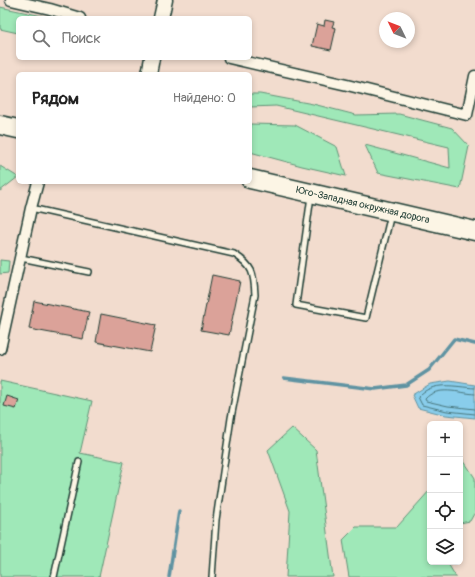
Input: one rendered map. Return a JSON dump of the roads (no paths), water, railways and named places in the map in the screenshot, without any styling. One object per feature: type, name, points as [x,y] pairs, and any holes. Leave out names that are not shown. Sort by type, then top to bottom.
[{"type":"highway","points":[[0,125],[16,129]]},
{"type":"highway","name":"Юго-Западная окружная дорога","points":[[252,179],[475,231]]},
{"type":"street","points":[[11,0],[73,16]]},
{"type":"street","points":[[161,16],[165,0]]},
{"type":"street","points":[[149,72],[152,60]]},
{"type":"street","points":[[238,60],[467,115],[475,76]]},
{"type":"street","points":[[0,349],[37,184]]},
{"type":"lane","points":[[312,193],[302,254],[296,305],[366,318],[392,211]]},
{"type":"lane","points":[[31,208],[234,254],[246,261],[254,276],[255,294],[231,418],[216,520],[212,577]]},
{"type":"lane","points":[[21,258],[90,272]]},
{"type":"lane","points":[[54,577],[79,462]]},
{"type":"water","points":[[450,381],[475,385],[475,418],[446,415],[418,408],[412,395],[430,384]]},
{"type":"waterway","points":[[284,378],[375,389],[406,385],[429,370],[454,339],[475,344]]},
{"type":"waterway","points":[[169,577],[179,511]]}]
